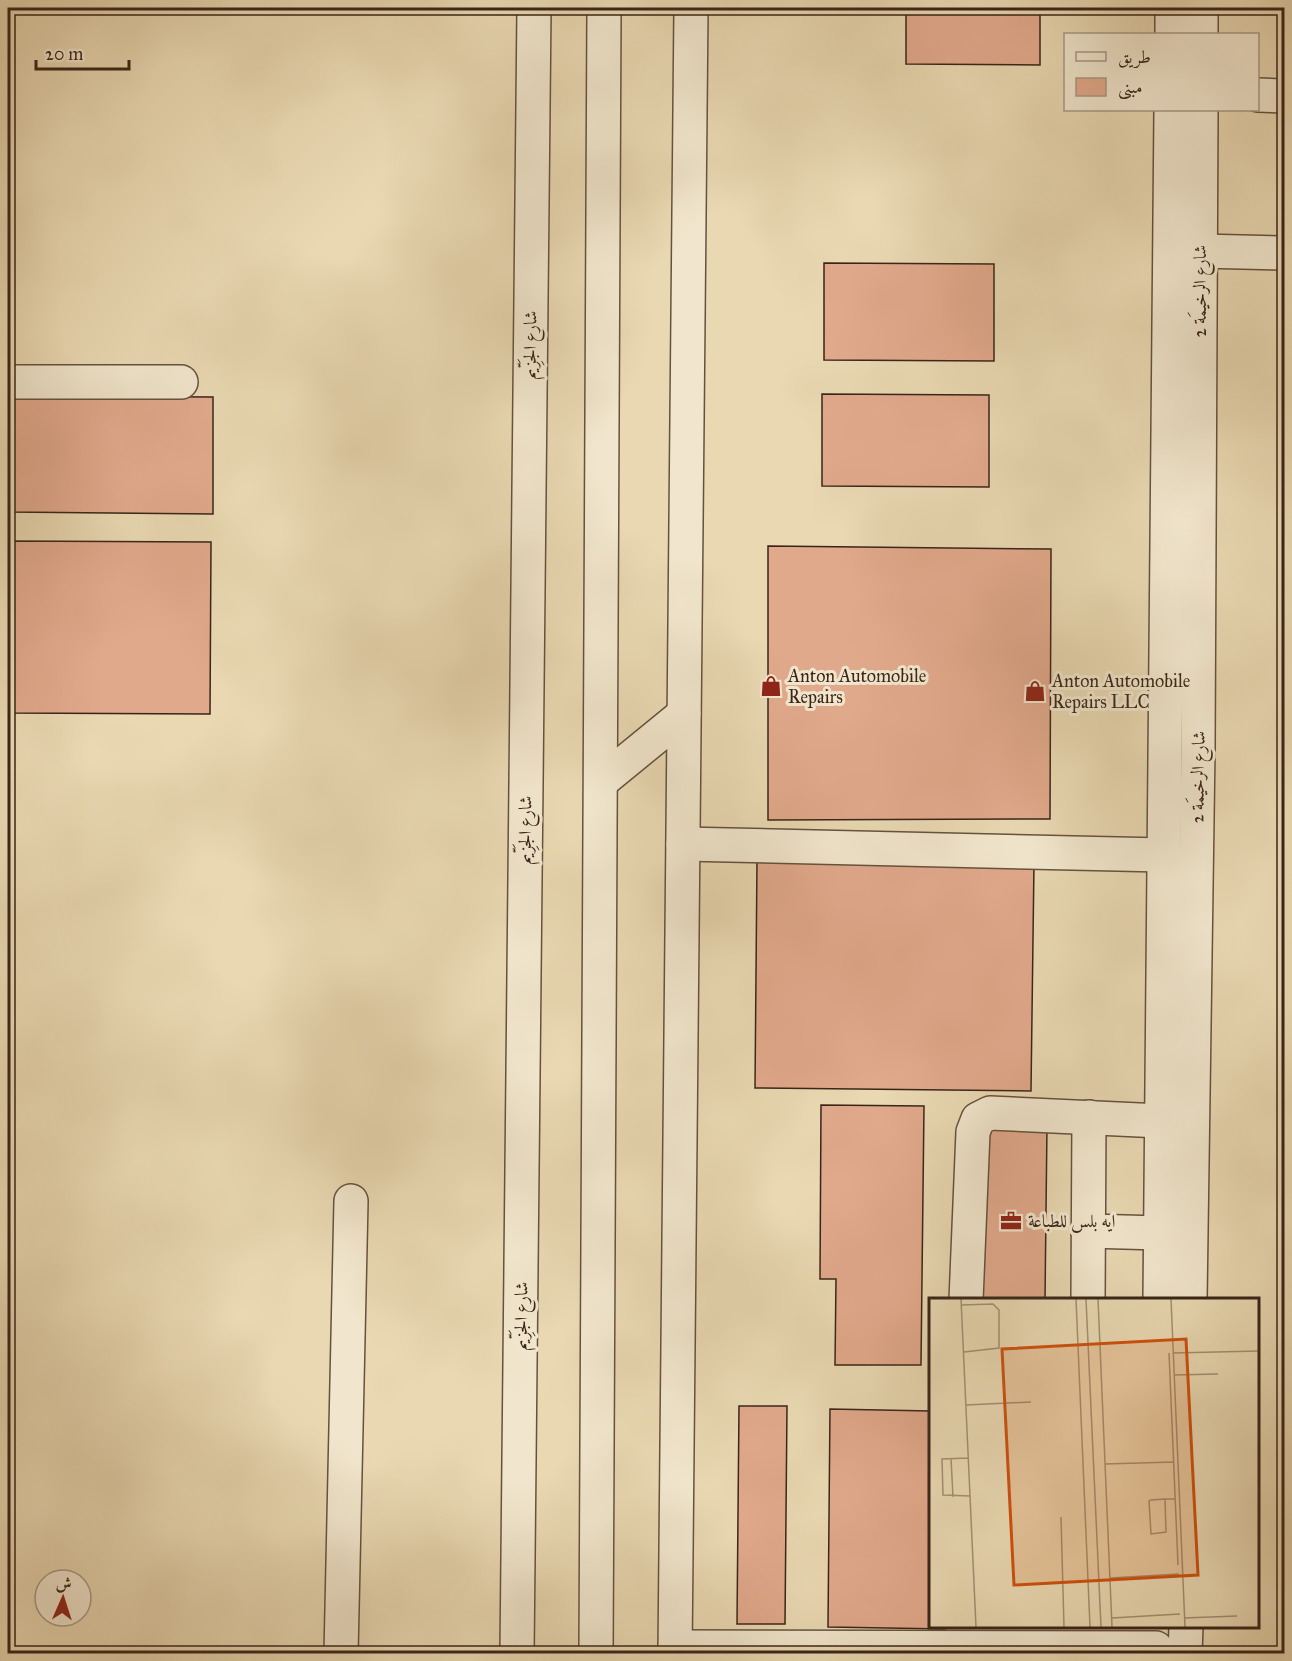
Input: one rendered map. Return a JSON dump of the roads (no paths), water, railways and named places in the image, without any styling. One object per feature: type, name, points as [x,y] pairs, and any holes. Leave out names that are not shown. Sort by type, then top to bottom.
[{"type":"street","name":"شارع الجَزِّيم","points":[[517,1653],[534,8]]},
{"type":"street","points":[[596,1653],[604,8]]},
{"type":"street","points":[[691,8],[675,1650],[1164,1645],[1184,1628]]},
{"type":"street","points":[[1172,8],[1172,33]]},
{"type":"street","points":[[1201,8],[1201,33]]},
{"type":"street","points":[[1259,95],[1284,96]]},
{"type":"street","name":"شارع الرخيمَة 2","points":[[1160,1298],[1171,111]]},
{"type":"street","name":"شارع الرخيمَة 2","points":[[1190,1298],[1198,749],[1201,111]]},
{"type":"street","points":[[1200,251],[1284,253]]},
{"type":"street","points":[[8,382],[181,382]]},
{"type":"street","points":[[602,781],[684,714]]},
{"type":"street","points":[[1165,751],[1198,749]]},
{"type":"street","points":[[683,844],[1163,855]]},
{"type":"street","points":[[966,1298],[973,1132],[978,1119],[990,1113],[1161,1121]]},
{"type":"street","points":[[1088,1298],[1089,1117]]},
{"type":"street","points":[[340,1653],[351,1201]]},
{"type":"street","points":[[1088,1231],[1160,1233]]},
{"type":"place","name":"Anton Automobile Repairs","points":[[771,686]]},
{"type":"place","name":"Anton Automobile Repairs LLC","points":[[1035,691]]},
{"type":"place","name":"ايه بلس للطباعة","points":[[1011,1221]]}]
